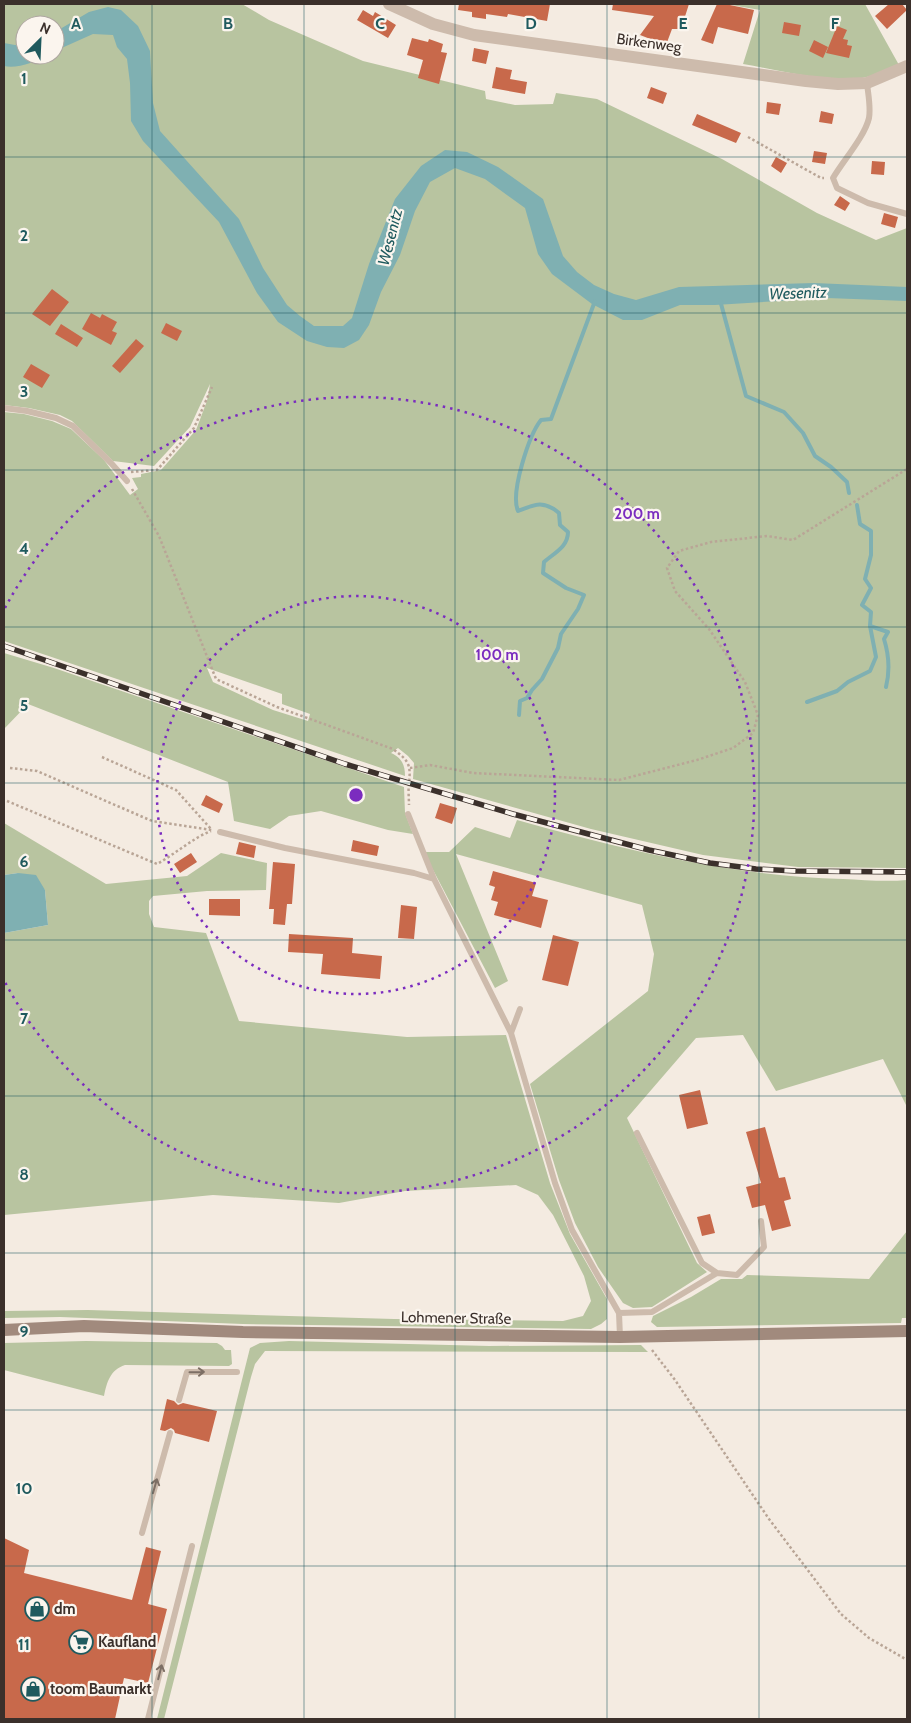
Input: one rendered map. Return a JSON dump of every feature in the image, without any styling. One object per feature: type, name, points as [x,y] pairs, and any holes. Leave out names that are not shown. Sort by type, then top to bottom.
[{"type":"main road","name":"Lohmener Straße","points":[[4,1330],[84,1326],[243,1332],[620,1337],[907,1331]]},
{"type":"street","name":"Birkenweg","points":[[389,4],[433,24],[474,35],[806,81],[838,84],[867,83],[907,66]]},
{"type":"lane","points":[[867,83],[869,117],[866,128],[833,178],[837,188],[868,203],[907,214]]},
{"type":"lane","points":[[4,408],[56,418],[73,426],[127,481]]},
{"type":"lane","points":[[408,814],[434,879],[512,1033],[555,1183],[572,1230],[619,1313],[620,1337]]},
{"type":"lane","points":[[216,831],[285,848],[434,879]]},
{"type":"lane","points":[[512,1033],[520,1009]]},
{"type":"lane","points":[[637,1133],[702,1263],[717,1273],[737,1275],[764,1247],[761,1221]]},
{"type":"lane","points":[[619,1313],[652,1312],[717,1273]]},
{"type":"lane","points":[[179,1400],[187,1372],[237,1372]]},
{"type":"lane","points":[[142,1533],[170,1433]]},
{"type":"lane","points":[[148,1719],[192,1546]]},
{"type":"path","points":[[748,137],[821,178],[833,178]]},
{"type":"path","points":[[120,473],[157,470],[194,428],[212,387]]},
{"type":"path","points":[[410,768],[430,765],[474,773],[619,780],[672,767],[733,748],[753,733],[758,715],[745,682],[709,628],[675,591],[668,568],[679,550],[711,542],[767,536],[793,540],[907,469]]},
{"type":"path","points":[[127,481],[159,536],[216,679],[277,707],[393,749],[403,756],[410,768],[408,814]]},
{"type":"path","points":[[102,757],[176,790],[216,831]]},
{"type":"path","points":[[10,768],[37,771],[152,821],[216,831]]},
{"type":"path","points":[[7,802],[157,864],[201,835],[216,831]]},
{"type":"path","points":[[642,1337],[675,1380],[769,1519],[842,1614],[869,1638],[907,1660]]},
{"type":"green space","points":[[4,4],[242,4],[269,20],[363,61],[485,91],[486,99],[515,105],[553,104],[556,93],[597,99],[722,159],[817,213],[876,240],[907,228],[907,868],[798,867],[703,855],[591,829],[413,779],[414,763],[398,748],[391,753],[402,762],[405,776],[4,641],[4,412],[24,414],[52,421],[71,429],[104,460],[130,495],[138,489],[132,478],[161,470],[196,430],[207,401],[210,384],[190,427],[154,466],[113,461],[72,421],[60,415],[4,405]],"holes":[[[207,668],[282,694],[282,704],[310,714],[308,721],[273,710],[213,682]]]},
{"type":"green space","points":[[726,4],[865,4],[899,65],[872,76],[834,79],[743,64],[760,10]]},
{"type":"green space","points":[[4,653],[54,668],[404,787],[405,813],[413,834],[388,830],[321,811],[289,816],[270,829],[234,821],[228,782],[28,704],[4,729]]},
{"type":"green space","points":[[517,820],[638,851],[719,867],[802,877],[875,881],[907,880],[907,1107],[883,1059],[776,1091],[743,1035],[696,1038],[627,1118],[697,1263],[707,1272],[652,1307],[633,1308],[623,1303],[598,1267],[575,1223],[559,1180],[530,1084],[648,991],[654,954],[642,905],[456,854],[508,981],[495,988],[425,852],[449,852],[475,827],[510,838]]},
{"type":"green space","points":[[4,823],[106,884],[187,876],[221,853],[267,863],[266,890],[207,891],[153,896],[149,901],[149,914],[154,927],[206,933],[239,1021],[407,1037],[506,1035],[550,1183],[570,1234],[607,1299],[607,1319],[591,1329],[243,1324],[60,1317],[4,1318],[4,1311],[88,1310],[394,1319],[563,1321],[583,1316],[591,1301],[584,1276],[553,1215],[538,1195],[516,1185],[405,1191],[339,1203],[213,1195],[4,1215],[4,933],[48,925],[45,890],[18,873],[4,875]]},
{"type":"green space","points":[[907,1231],[907,1318],[902,1318],[901,1323],[657,1327],[651,1322],[653,1316],[721,1279],[742,1279],[747,1275],[869,1279]]},
{"type":"green space","points":[[86,1341],[217,1343],[225,1350],[231,1350],[232,1364],[229,1366],[125,1365],[113,1373],[108,1381],[104,1396],[4,1370],[4,1343]]},
{"type":"green space","points":[[289,1341],[489,1346],[641,1345],[648,1352],[265,1351],[255,1364],[251,1377],[164,1719],[157,1719],[250,1348],[260,1343]]},
{"type":"water","name":"Wesenitz","points":[[108,7],[121,10],[138,26],[150,51],[153,103],[160,131],[239,219],[263,268],[287,305],[314,326],[343,326],[352,318],[369,264],[395,199],[421,166],[445,150],[467,152],[498,167],[543,199],[563,256],[577,272],[594,285],[614,294],[636,300],[679,287],[814,283],[907,287],[907,301],[827,298],[715,305],[680,305],[642,320],[623,320],[592,304],[552,274],[538,254],[525,208],[485,179],[455,168],[430,182],[415,211],[400,255],[381,292],[369,325],[359,340],[344,348],[327,347],[307,341],[278,322],[257,293],[219,222],[143,141],[131,121],[127,59],[117,47],[113,35],[93,34],[65,47],[65,26],[89,12]]},
{"type":"water","points":[[4,43],[15,45],[15,65],[22,65],[15,67],[4,66]]},
{"type":"water","points":[[18,873],[36,875],[45,890],[48,925],[4,933],[4,875]]},
{"type":"building","points":[[459,4],[550,4],[547,21],[508,14],[507,17],[486,14],[486,19],[472,17],[472,12],[458,10]]},
{"type":"building","points":[[613,4],[689,4],[681,29],[672,29],[666,45],[640,35],[654,16],[612,10]]},
{"type":"building","points":[[717,4],[754,10],[748,34],[718,27],[713,44],[701,40]]},
{"type":"building","points":[[889,4],[902,4],[907,10],[887,29],[875,16]]},
{"type":"building","points":[[363,10],[373,16],[375,12],[396,25],[388,38],[357,20]]},
{"type":"building","points":[[784,22],[801,25],[799,36],[782,33]]},
{"type":"building","points":[[837,26],[847,30],[843,39],[848,40],[847,45],[852,46],[849,58],[826,53]]},
{"type":"building","points":[[412,38],[428,42],[429,39],[443,44],[441,52],[447,53],[439,84],[418,78],[423,60],[407,55]]},
{"type":"building","points":[[814,40],[828,47],[823,58],[809,51]]},
{"type":"building","points":[[474,48],[489,51],[486,64],[472,61]]},
{"type":"building","points":[[496,67],[512,70],[510,79],[527,82],[525,94],[492,88]]},
{"type":"building","points":[[651,87],[667,93],[663,104],[647,98]]},
{"type":"building","points":[[767,102],[781,104],[779,115],[766,113]]},
{"type":"building","points":[[821,111],[834,114],[832,124],[819,122]]},
{"type":"building","points":[[697,114],[741,133],[736,143],[692,125]]},
{"type":"building","points":[[814,151],[827,153],[825,164],[812,162]]},
{"type":"building","points":[[776,157],[787,163],[781,173],[771,166]]},
{"type":"building","points":[[872,161],[885,162],[884,175],[871,174]]},
{"type":"building","points":[[840,196],[850,203],[845,211],[834,205]]},
{"type":"building","points":[[884,213],[898,217],[895,228],[881,224]]},
{"type":"building","points":[[52,289],[69,302],[50,326],[32,314]]},
{"type":"building","points":[[91,313],[100,318],[102,314],[117,322],[112,331],[117,333],[111,345],[82,329]]},
{"type":"building","points":[[166,323],[182,331],[177,341],[161,333]]},
{"type":"building","points":[[61,324],[83,338],[77,347],[55,334]]},
{"type":"building","points":[[136,339],[144,346],[120,373],[112,366]]},
{"type":"building","points":[[31,364],[50,375],[42,388],[23,377]]},
{"type":"building","points":[[206,795],[223,804],[219,813],[201,805]]},
{"type":"building","points":[[440,803],[457,808],[452,824],[435,818]]},
{"type":"building","points":[[353,840],[379,846],[377,856],[351,851]]},
{"type":"building","points":[[239,842],[256,846],[254,858],[236,854]]},
{"type":"building","points":[[191,853],[197,862],[180,873],[174,864]]},
{"type":"building","points":[[273,862],[295,864],[292,904],[287,904],[285,925],[273,924],[274,909],[269,909]]},
{"type":"building","points":[[493,871],[536,883],[532,896],[548,900],[541,928],[494,915],[498,902],[491,900],[495,887],[489,885]]},
{"type":"building","points":[[209,899],[240,899],[240,916],[209,915]]},
{"type":"building","points":[[401,905],[417,907],[414,939],[398,938]]},
{"type":"building","points":[[289,934],[353,938],[352,953],[382,956],[380,979],[321,974],[323,954],[288,952]]},
{"type":"building","points":[[553,935],[579,942],[568,986],[542,980]]},
{"type":"building","points":[[700,1090],[708,1124],[687,1129],[679,1095]]},
{"type":"building","points":[[765,1127],[779,1178],[785,1177],[791,1199],[784,1201],[791,1226],[772,1231],[765,1205],[752,1208],[746,1187],[761,1183],[746,1132]]},
{"type":"building","points":[[710,1214],[715,1233],[702,1236],[697,1217]]},
{"type":"building","points":[[167,1399],[174,1401],[178,1405],[183,1403],[217,1411],[209,1442],[175,1433],[171,1428],[165,1431],[160,1430]]},
{"type":"building","name":"Kaufland","points":[[4,1538],[29,1550],[24,1573],[132,1600],[146,1547],[161,1551],[148,1604],[167,1609],[148,1683],[124,1678],[115,1719],[4,1719]]},
{"type":"waterway","points":[[720,300],[746,396],[784,412],[803,433],[815,456],[831,467],[847,482],[849,493]]},
{"type":"waterway","points":[[519,715],[520,701],[527,698],[542,679],[558,648],[561,634],[578,609],[584,595],[566,588],[543,573],[544,562],[563,546],[568,532],[560,525],[559,513],[549,506],[539,504],[518,511],[516,503],[519,478],[526,451],[536,427],[541,420],[551,419],[595,301]]},
{"type":"waterway","points":[[807,702],[837,691],[848,682],[870,671],[876,657],[870,626],[871,612],[862,605],[871,588],[865,579],[871,555],[871,531],[860,524],[857,505]]},
{"type":"waterway","points":[[870,626],[888,632],[884,639],[888,663],[886,687]]},
{"type":"railway","points":[[4,646],[345,764],[513,814],[649,850],[710,863],[756,869],[907,872]]},
{"type":"place","name":"dm","points":[[37,1609]]},
{"type":"place","name":"Kaufland","points":[[81,1642]]},
{"type":"place","name":"toom Baumarkt","points":[[33,1689]]}]
